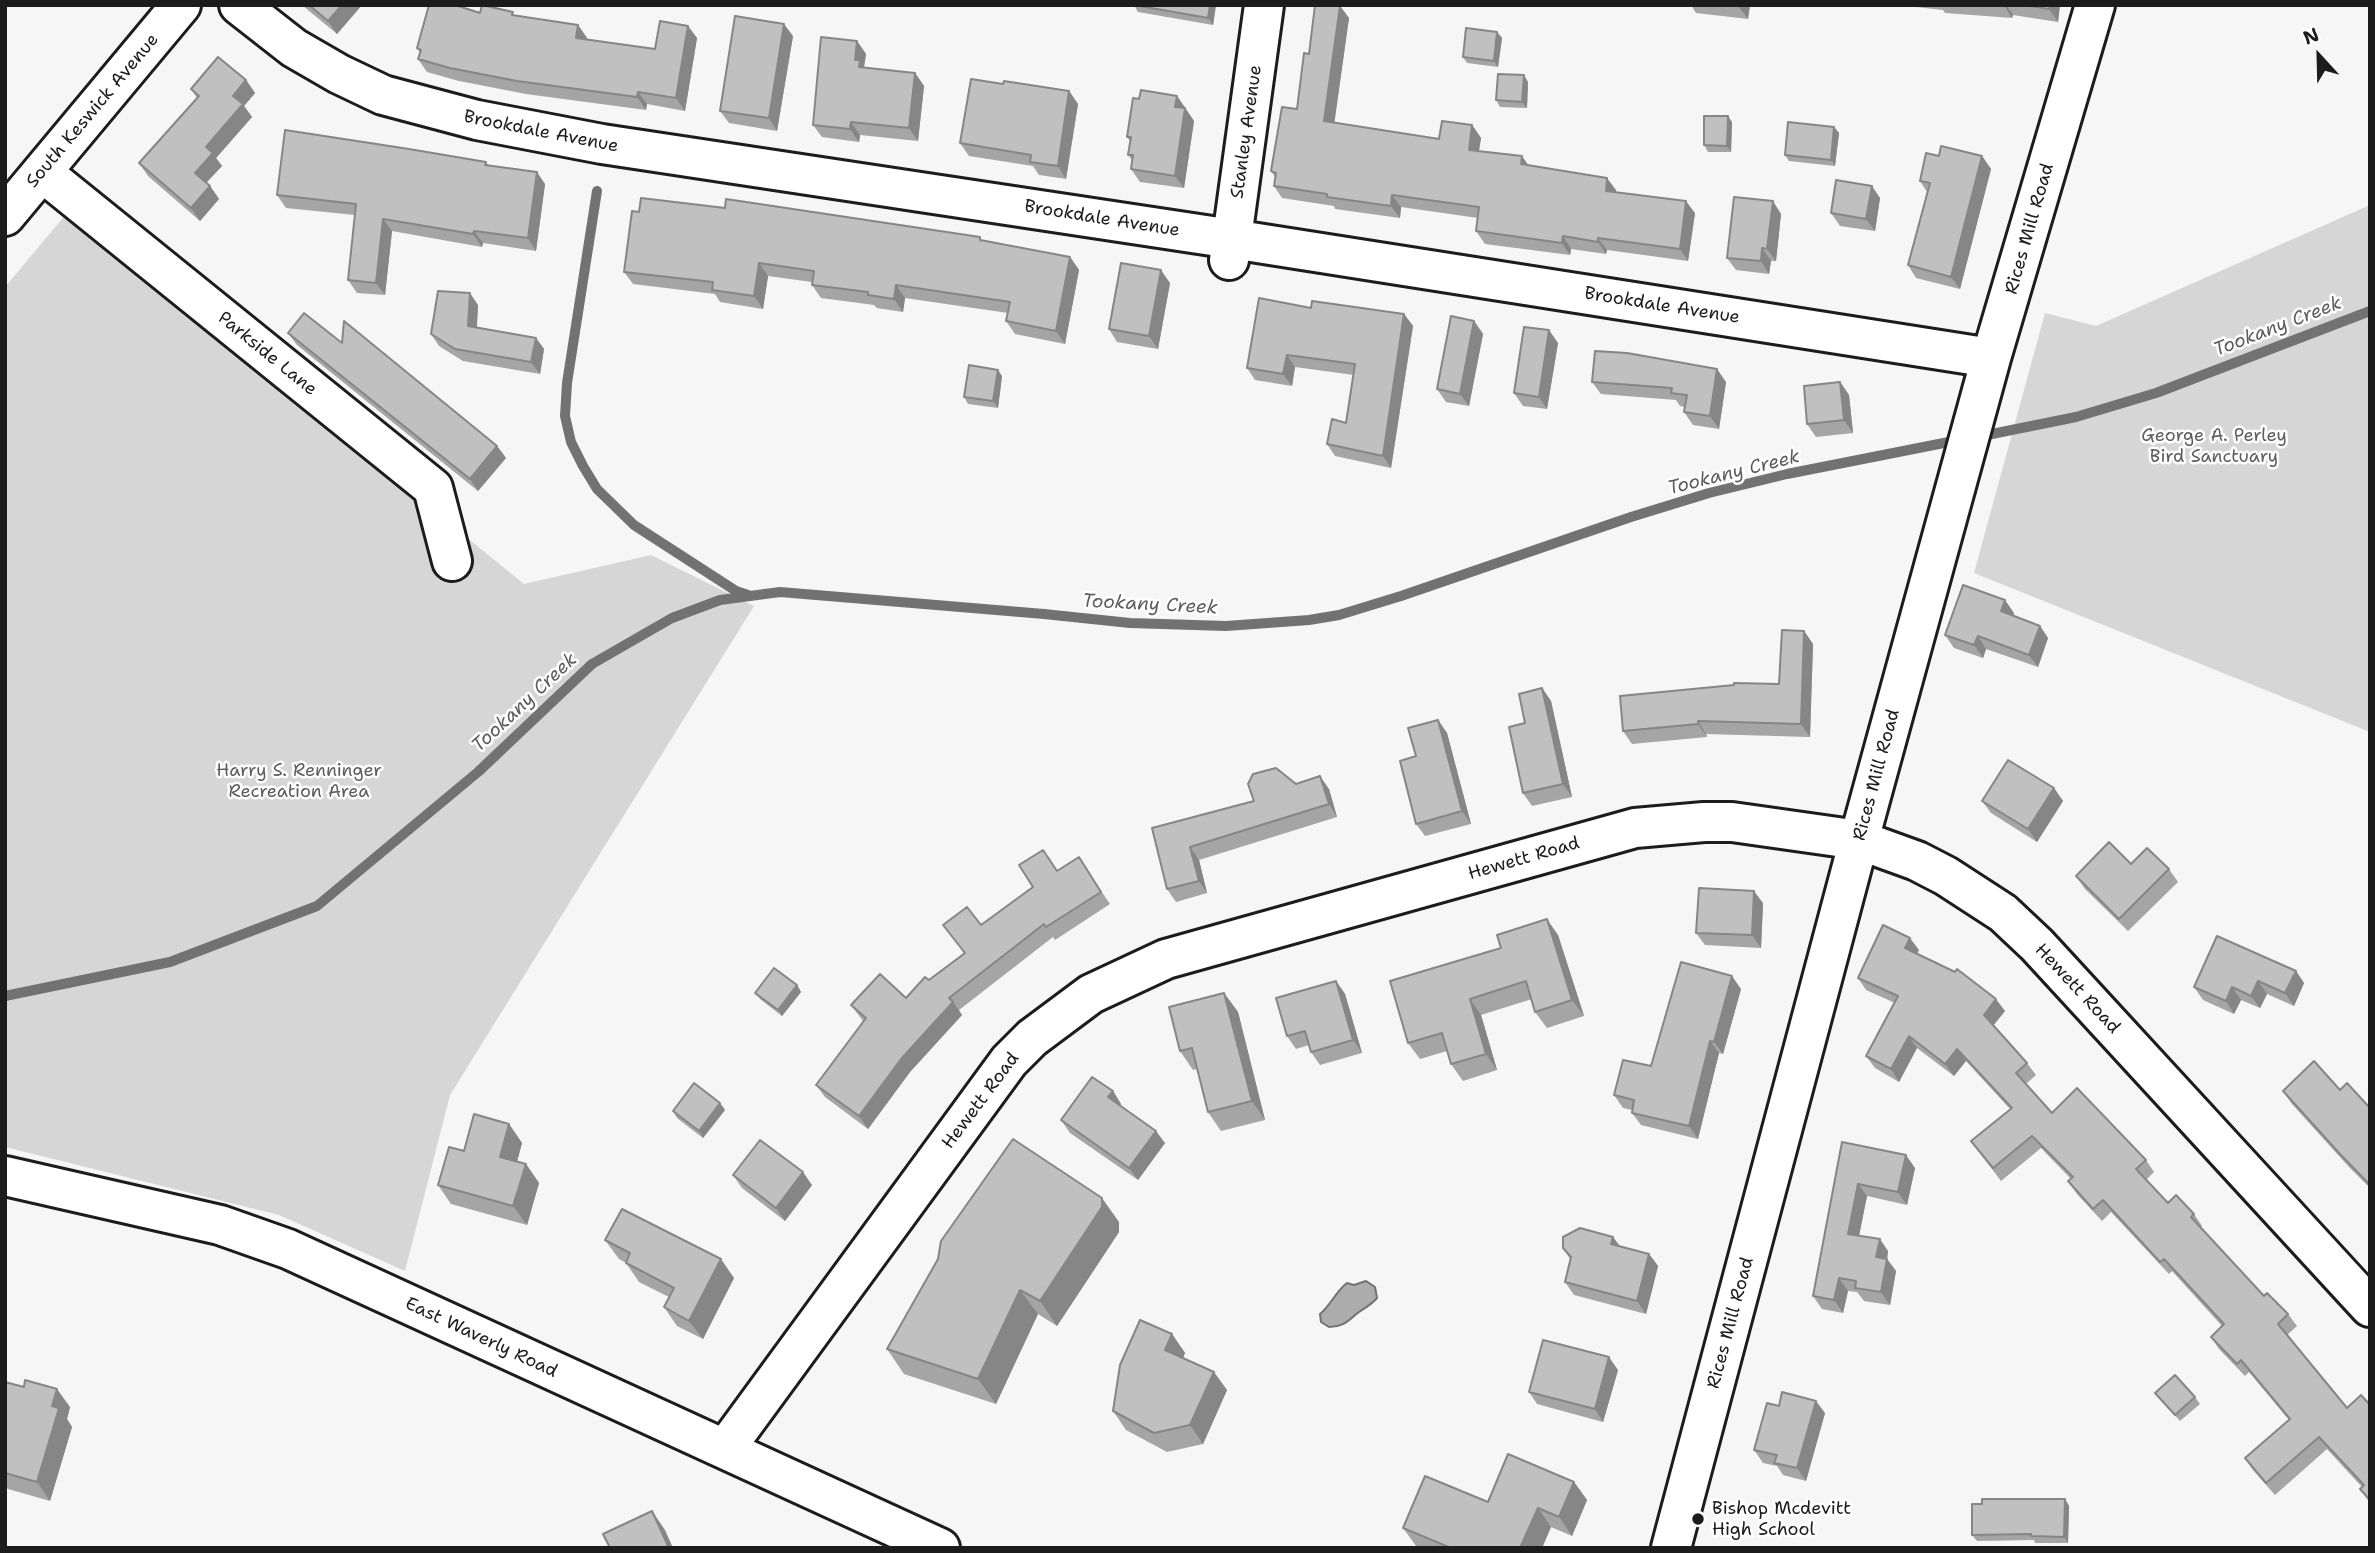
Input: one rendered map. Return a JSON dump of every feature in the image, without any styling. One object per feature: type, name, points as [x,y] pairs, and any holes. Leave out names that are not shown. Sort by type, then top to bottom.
[{"type":"street","name":"South Keswick Avenue","points":[[5,216],[181,5]]},
{"type":"street","name":"Brookdale Avenue","points":[[239,5],[294,48],[339,74],[383,95],[451,115],[602,144],[1231,249],[1991,358]]},
{"type":"street","name":"Stanley Avenue","points":[[1231,249],[1264,5]]},
{"type":"street","name":"Rices Mill Road","points":[[1671,1548],[1858,841],[1991,358],[2095,5]]},
{"type":"street","name":"Parkside Lane","points":[[42,172],[433,488],[452,561]]},
{"type":"street","name":"Hewett Road","points":[[725,1449],[1009,1061],[1041,1030],[1091,994],[1166,959],[1635,828],[1704,822],[1732,822],[1858,841],[1917,861],[1946,876],[2011,921],[2056,965],[2370,1307]]},
{"type":"street","name":"East Waverly Road","points":[[5,1176],[220,1225],[262,1239],[940,1548]]},
{"type":"green space","name":"George A. Perley Bird Sanctuary","points":[[2370,205],[2370,732],[1974,573],[2045,313],[2096,326]]},
{"type":"green space","name":"Harry S. Renninger Recreation Area","points":[[67,213],[524,584],[651,555],[754,606],[450,1095],[405,1271],[279,1215],[5,1147],[5,287]]},
{"type":"shaded area","points":[[1366,1281],[1375,1287],[1377,1298],[1373,1302],[1343,1324],[1329,1327],[1321,1322],[1320,1314],[1343,1286]]},
{"type":"building","points":[[309,5],[342,5],[328,21]]},
{"type":"building","points":[[429,5],[455,5],[480,13],[482,5],[513,12],[512,15],[578,25],[576,38],[655,49],[660,21],[688,26],[676,98],[638,92],[637,97],[517,81],[418,59],[421,50],[417,48]]},
{"type":"building","points":[[1134,5],[1210,5],[1208,18]]},
{"type":"building","points":[[1315,5],[1340,6],[1324,121],[1439,139],[1442,121],[1472,125],[1469,150],[1522,156],[1521,164],[1607,178],[1606,191],[1686,201],[1680,249],[1563,236],[1562,243],[1476,231],[1479,207],[1392,195],[1391,206],[1274,186],[1276,173],[1271,171],[1282,107],[1297,109],[1304,53],[1309,54]]},
{"type":"building","points":[[2024,5],[2050,5],[2049,9]]},
{"type":"building","points":[[735,16],[784,24],[769,118],[720,111]]},
{"type":"building","points":[[1466,28],[1497,32],[1494,61],[1463,57]]},
{"type":"building","points":[[821,37],[857,41],[855,60],[860,60],[859,67],[915,73],[909,128],[851,122],[850,129],[813,125]]},
{"type":"building","points":[[218,57],[246,80],[233,96],[243,104],[206,147],[213,153],[195,173],[210,186],[191,208],[139,163],[199,96],[191,89]]},
{"type":"building","points":[[1498,74],[1524,75],[1522,102],[1496,100]]},
{"type":"building","points":[[971,79],[1069,91],[1058,166],[1030,162],[1031,155],[960,143]]},
{"type":"building","points":[[1141,90],[1177,96],[1175,107],[1185,108],[1175,176],[1131,169],[1133,155],[1128,155],[1131,137],[1127,137],[1133,98],[1139,99]]},
{"type":"building","points":[[1704,116],[1728,116],[1727,146],[1704,145]]},
{"type":"building","points":[[1788,122],[1834,127],[1831,160],[1785,155]]},
{"type":"building","points":[[285,130],[537,172],[528,238],[474,231],[473,234],[383,219],[376,283],[348,280],[356,204],[277,195]]},
{"type":"building","points":[[1941,146],[1982,156],[1951,277],[1908,265],[1930,183],[1920,181],[1926,153],[1939,156]]},
{"type":"building","points":[[1836,180],[1872,186],[1866,219],[1831,213]]},
{"type":"building","points":[[1734,197],[1773,201],[1767,249],[1762,248],[1761,261],[1727,258]]},
{"type":"building","points":[[641,198],[725,208],[726,199],[980,237],[980,240],[1070,257],[1056,331],[1006,321],[1010,302],[896,285],[894,299],[868,295],[868,292],[812,285],[814,271],[759,263],[754,296],[712,290],[713,282],[624,272],[632,211],[639,212]]},
{"type":"building","points":[[1121,263],[1161,270],[1149,336],[1109,329]]},
{"type":"building","points":[[438,291],[470,293],[468,326],[536,338],[531,362],[455,349],[431,334]]},
{"type":"building","points":[[1259,298],[1311,308],[1312,301],[1404,314],[1383,456],[1327,444],[1332,419],[1346,423],[1355,364],[1287,355],[1283,374],[1247,368]]},
{"type":"building","points":[[304,313],[342,343],[344,321],[497,446],[470,479],[288,333]]},
{"type":"building","points":[[1451,316],[1474,321],[1460,394],[1437,389]]},
{"type":"building","points":[[1524,327],[1549,330],[1539,397],[1514,393]]},
{"type":"building","points":[[1595,351],[1627,353],[1717,369],[1710,416],[1684,412],[1687,395],[1671,393],[1672,388],[1592,382]]},
{"type":"building","points":[[969,365],[998,370],[993,401],[964,397]]},
{"type":"building","points":[[1840,382],[1844,420],[1807,424],[1804,386]]},
{"type":"building","points":[[1963,585],[2005,600],[2001,611],[2040,626],[2029,655],[1978,636],[1974,645],[1945,635]]},
{"type":"building","points":[[1782,630],[1804,631],[1801,724],[1698,721],[1698,724],[1623,731],[1620,696],[1734,683],[1779,684]]},
{"type":"building","points":[[1542,688],[1563,784],[1523,793],[1509,727],[1525,723],[1519,694]]},
{"type":"building","points":[[1438,720],[1462,811],[1416,824],[1400,761],[1416,756],[1408,728]]},
{"type":"building","points":[[2008,760],[2054,788],[2028,829],[1982,801]]},
{"type":"building","points":[[1276,768],[1296,784],[1320,776],[1329,804],[1190,847],[1199,881],[1167,889],[1152,828],[1254,801],[1248,784],[1253,774]]},
{"type":"building","points":[[2109,842],[2131,864],[2147,848],[2169,869],[2119,919],[2076,876]]},
{"type":"building","points":[[1043,850],[1057,871],[1079,857],[1101,892],[1046,927],[1044,924],[949,998],[953,1002],[901,1059],[859,1116],[816,1085],[866,1018],[851,1005],[880,974],[906,998],[925,977],[929,980],[965,953],[943,925],[967,907],[981,925],[1033,887],[1019,865]]},
{"type":"building","points":[[1699,888],[1754,891],[1752,935],[1696,933]]},
{"type":"building","points":[[1547,919],[1572,1000],[1535,1012],[1526,981],[1470,999],[1486,1054],[1451,1064],[1442,1033],[1408,1043],[1390,981],[1501,948],[1497,935]]},
{"type":"building","points":[[1883,925],[1910,938],[1905,948],[1955,972],[1957,969],[1996,999],[1984,1015],[2027,1063],[2016,1073],[2052,1113],[2077,1088],[2146,1160],[2136,1169],[2168,1203],[2176,1195],[2194,1214],[2191,1217],[2264,1296],[2267,1293],[2288,1314],[2278,1324],[2347,1408],[2361,1395],[2370,1405],[2370,1500],[2360,1489],[2364,1485],[2319,1437],[2266,1483],[2245,1458],[2290,1419],[2241,1360],[2237,1364],[2211,1337],[2224,1324],[2164,1259],[2160,1262],[2103,1200],[2093,1209],[2068,1181],[2073,1177],[2032,1136],[1993,1168],[1971,1141],[2012,1108],[1957,1049],[1945,1064],[1909,1036],[1891,1069],[1866,1056],[1898,996],[1858,978]]},
{"type":"building","points":[[2217,936],[2296,971],[2285,993],[2258,981],[2251,996],[2232,987],[2226,1001],[2194,987]]},
{"type":"building","points":[[1681,962],[1732,976],[1714,1042],[1710,1041],[1689,1126],[1632,1113],[1634,1100],[1614,1095],[1623,1060],[1651,1066]]},
{"type":"building","points":[[774,968],[797,985],[778,1010],[755,993]]},
{"type":"building","points":[[1336,981],[1353,1040],[1311,1052],[1305,1031],[1287,1036],[1276,998]]},
{"type":"building","points":[[1224,993],[1252,1101],[1208,1112],[1192,1048],[1180,1051],[1169,1007]]},
{"type":"building","points":[[2314,1061],[2340,1090],[2347,1083],[2370,1108],[2370,1185],[2283,1091]]},
{"type":"building","points":[[1092,1077],[1113,1091],[1108,1097],[1156,1131],[1129,1168],[1061,1120]]},
{"type":"building","points":[[694,1083],[720,1103],[699,1131],[673,1111]]},
{"type":"building","points":[[474,1114],[509,1124],[500,1157],[526,1164],[513,1206],[438,1185],[449,1147],[464,1151]]},
{"type":"building","points":[[1013,1139],[1102,1198],[1102,1207],[1040,1301],[1020,1290],[978,1379],[887,1349],[938,1259],[941,1241]]},
{"type":"building","points":[[760,1140],[803,1172],[776,1208],[733,1175]]},
{"type":"building","points":[[1842,1142],[1906,1155],[1898,1192],[1858,1184],[1848,1234],[1880,1239],[1876,1257],[1887,1259],[1881,1292],[1855,1288],[1856,1281],[1839,1278],[1834,1300],[1813,1296]]},
{"type":"building","points":[[622,1209],[721,1259],[689,1321],[664,1307],[674,1288],[626,1263],[630,1253],[605,1240]]},
{"type":"building","points":[[1580,1228],[1613,1237],[1611,1244],[1649,1254],[1637,1301],[1565,1282],[1571,1257],[1563,1248],[1563,1237]]},
{"type":"building","points":[[1140,1320],[1172,1334],[1165,1350],[1214,1372],[1190,1425],[1154,1433],[1113,1411],[1120,1365]]},
{"type":"building","points":[[1543,1340],[1609,1357],[1595,1409],[1529,1392]]},
{"type":"building","points":[[2175,1375],[2195,1397],[2175,1415],[2155,1393]]},
{"type":"building","points":[[25,1380],[57,1389],[52,1406],[59,1408],[37,1482],[5,1473],[5,1382],[24,1387]]},
{"type":"building","points":[[1782,1392],[1816,1401],[1797,1468],[1774,1463],[1777,1455],[1754,1450],[1767,1403],[1779,1406]]},
{"type":"building","points":[[1508,1454],[1574,1482],[1559,1517],[1538,1508],[1520,1548],[1451,1548],[1403,1528],[1425,1476],[1488,1502]]},
{"type":"building","points":[[1982,1499],[2065,1499],[2064,1537],[2031,1534],[1972,1535],[1972,1504],[1982,1504]]},
{"type":"building","points":[[652,1511],[669,1548],[610,1548],[603,1534]]},
{"type":"waterway","points":[[597,191],[567,383],[565,416],[571,442],[597,489],[634,525],[736,591],[748,595]]},
{"type":"waterway","name":"Tookany Creek","points":[[1977,437],[2076,417],[2156,393],[2370,311]]},
{"type":"waterway","name":"Tookany Creek","points":[[5,996],[170,962],[317,906],[478,772],[592,664],[672,618],[720,600],[780,592],[1130,623],[1226,626],[1309,620],[1339,615],[1401,596],[1709,493],[1787,474],[1959,440]]},
{"type":"place","name":"Bishop Mcdevitt High School","points":[[1698,1519]]}]
